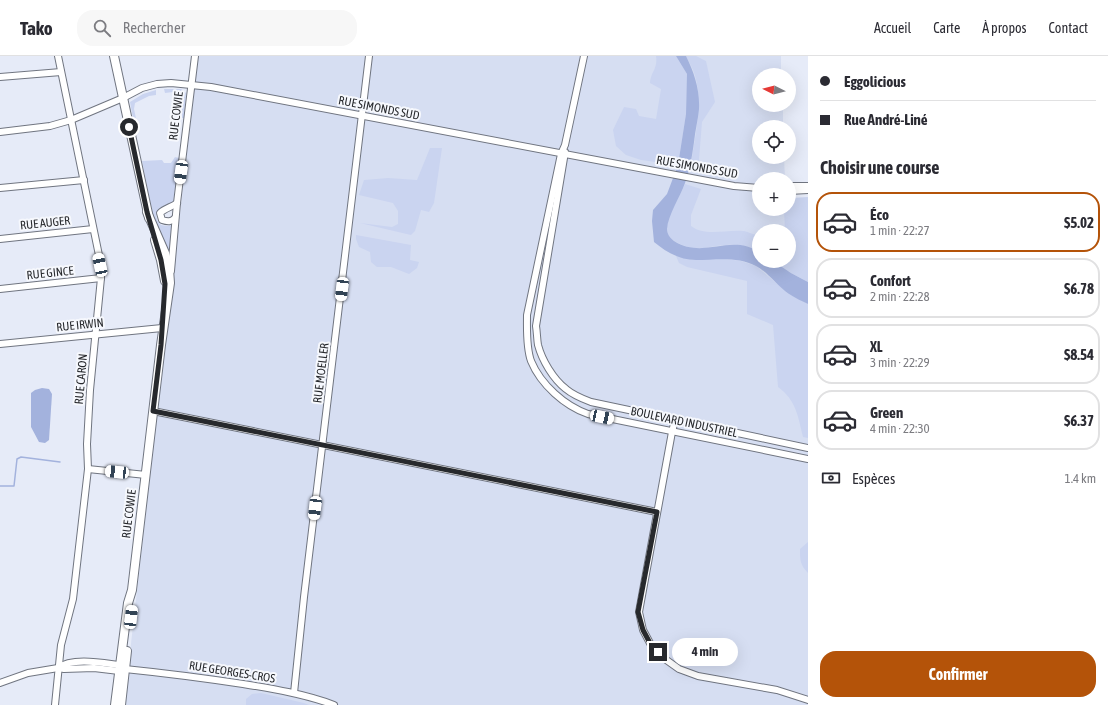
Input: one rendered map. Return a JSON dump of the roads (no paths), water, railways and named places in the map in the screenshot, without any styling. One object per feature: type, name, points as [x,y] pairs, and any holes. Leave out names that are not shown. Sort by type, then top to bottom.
[{"type":"main road","points":[[114,56],[147,212],[165,253],[169,269],[170,283]]},
{"type":"main road","name":"RUE COWIE","points":[[147,212],[164,274],[165,284],[161,345]]},
{"type":"main road","name":"RUE COWIE","points":[[115,705],[132,604],[132,590],[153,411],[170,283]]},
{"type":"main road","name":"RUE COWIE","points":[[121,668],[121,705]]},
{"type":"street","name":"RUE CARON","points":[[55,705],[60,645],[73,599],[88,469],[87,444],[90,390],[101,278],[100,265],[84,180],[58,56]]},
{"type":"street","name":"RUE COWIE","points":[[170,283],[177,203],[195,56]]},
{"type":"street","name":"RUE MOELLER","points":[[294,693],[304,597],[369,56]]},
{"type":"street","name":"BOULEVARD INDUSTRIEL","points":[[584,56],[527,315],[527,334],[531,361],[544,382],[558,396],[575,409],[588,414],[808,459]]},
{"type":"street","points":[[0,77],[61,72]]},
{"type":"street","name":"RUE SIMONDS SUD","points":[[0,132],[40,128],[71,120],[123,98],[142,88],[157,84],[170,83],[212,87],[362,116],[563,152],[734,186],[752,187]]},
{"type":"street","name":"BOULEVARD INDUSTRIEL","points":[[563,152],[536,326],[538,344],[542,357],[555,377],[566,390],[591,402],[808,448]]},
{"type":"street","points":[[0,188],[84,180]]},
{"type":"street","points":[[796,186],[808,186]]},
{"type":"street","points":[[796,190],[808,190]]},
{"type":"street","points":[[176,218],[172,221],[166,222],[162,220],[160,213],[177,203]]},
{"type":"street","name":"RUE AUGER","points":[[0,239],[93,229]]},
{"type":"street","name":"RUE GINCE","points":[[0,289],[101,278]]},
{"type":"street","name":"RUE IRWIN","points":[[0,344],[162,328]]},
{"type":"street","points":[[153,411],[657,512]]},
{"type":"street","points":[[675,420],[638,612],[643,630],[651,645],[665,659],[679,669],[691,674],[777,690],[808,700]]},
{"type":"street","points":[[88,469],[146,475]]},
{"type":"street","name":"RUE GEORGES-CROS","points":[[0,683],[28,673],[88,665],[195,676],[294,693],[313,697],[334,705]]},
{"type":"waterway","points":[[0,486],[14,486],[17,459],[21,457],[60,462]]}]
